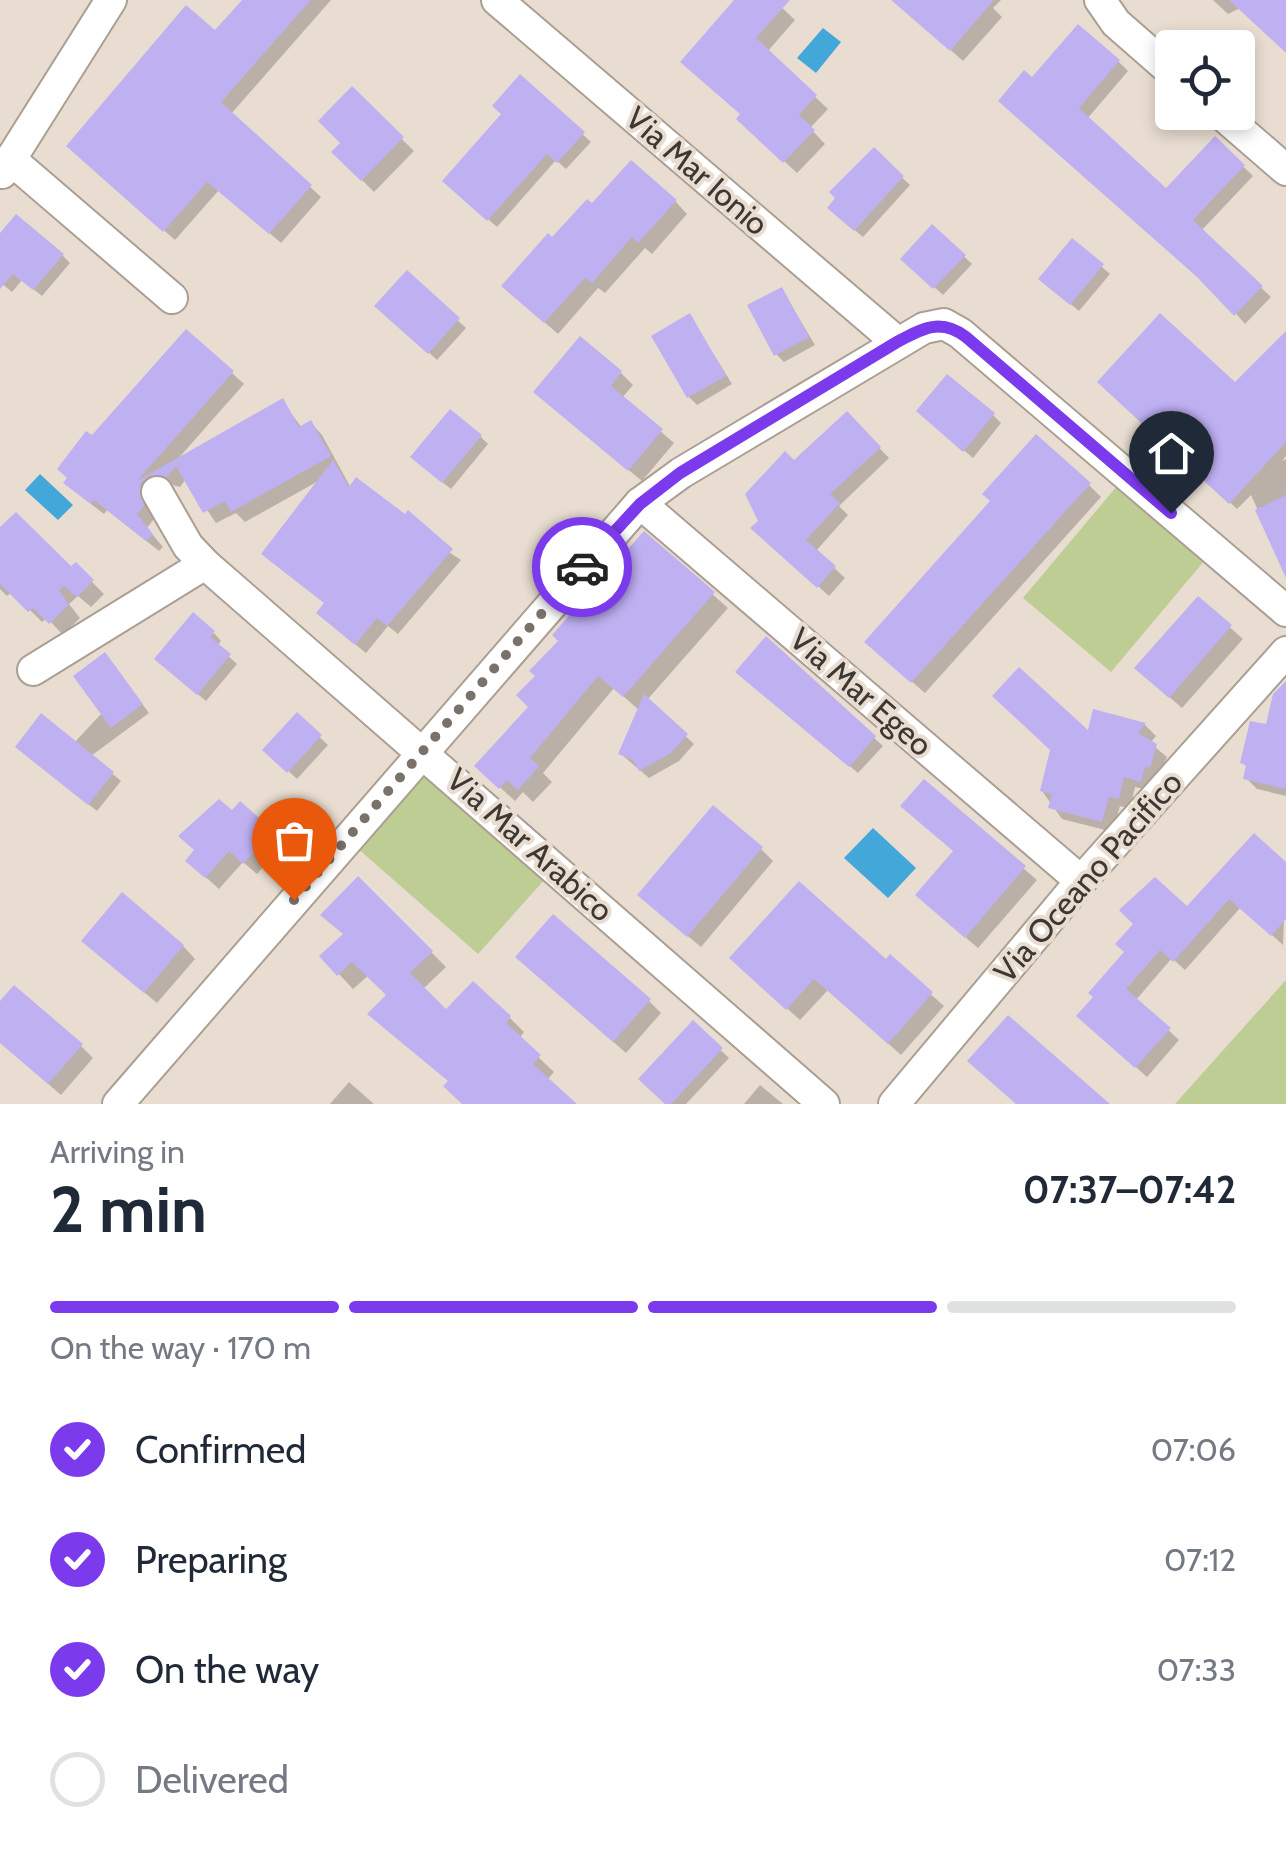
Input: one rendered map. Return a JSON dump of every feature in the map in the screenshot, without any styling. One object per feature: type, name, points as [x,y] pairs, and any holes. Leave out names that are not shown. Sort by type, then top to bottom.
[{"type":"street","points":[[110,0],[5,167],[172,298]]},
{"type":"street","name":"Via Mar Ionio","points":[[498,0],[897,342]]},
{"type":"street","points":[[1100,0],[1116,24],[1155,57]]},
{"type":"street","points":[[1240,130],[1286,170]]},
{"type":"street","points":[[118,1104],[640,504],[680,473],[897,342],[935,325],[952,327],[1286,611]]},
{"type":"street","name":"Via Mar Arabico","points":[[157,492],[188,546],[205,564],[424,750],[824,1104]]},
{"type":"street","name":"Via Mar Egeo","points":[[640,504],[1081,881]]},
{"type":"street","points":[[33,670],[205,564]]},
{"type":"street","name":"Via Oceano Pacifico","points":[[894,1104],[1081,881],[1286,652]]},
{"type":"green space","points":[[1117,486],[1205,560],[1111,672],[1023,598]]},
{"type":"green space","points":[[422,771],[545,879],[478,954],[355,846]]},
{"type":"green space","points":[[1286,980],[1286,1104],[1175,1104]]},
{"type":"water","points":[[823,28],[841,42],[816,73],[797,58]]},
{"type":"water","points":[[40,474],[73,505],[58,520],[25,490]]},
{"type":"water","points":[[873,828],[916,868],[888,898],[844,858]]},
{"type":"building","points":[[242,0],[311,0],[221,102],[312,185],[269,234],[207,182],[163,232],[66,146],[186,5],[215,30]]},
{"type":"building","points":[[734,0],[790,0],[756,38],[817,95],[799,115],[815,130],[783,163],[736,119],[740,114],[680,62]]},
{"type":"building","points":[[891,0],[994,0],[950,51]]},
{"type":"building","points":[[1229,0],[1286,0],[1286,53]]},
{"type":"building","points":[[1078,24],[1120,60],[1079,108],[1166,188],[1215,136],[1245,165],[1193,220],[1263,286],[1234,316],[1197,277],[998,101],[1024,70],[1032,77]]},
{"type":"building","points":[[520,74],[585,132],[557,163],[547,154],[487,221],[442,181],[501,114],[492,106]]},
{"type":"building","points":[[352,86],[404,137],[361,181],[331,152],[340,143],[318,121]]},
{"type":"building","points":[[874,147],[904,176],[854,231],[827,208],[835,198],[829,192]]},
{"type":"building","points":[[631,160],[677,200],[638,243],[632,237],[592,283],[585,278],[544,323],[501,286],[548,233],[552,237],[587,199],[592,203]]},
{"type":"building","points":[[16,214],[64,254],[33,290],[13,274],[0,289],[0,233]]},
{"type":"building","points":[[932,224],[966,255],[933,289],[900,259]]},
{"type":"building","points":[[1072,238],[1104,264],[1070,305],[1038,279]]},
{"type":"building","points":[[407,270],[460,318],[428,354],[374,306]]},
{"type":"building","points":[[782,287],[809,337],[774,356],[747,305]]},
{"type":"building","points":[[690,313],[726,376],[687,398],[651,336]]},
{"type":"building","points":[[1160,313],[1235,382],[1286,331],[1286,442],[1229,504],[1097,382]]},
{"type":"building","points":[[186,329],[234,371],[137,481],[283,398],[299,427],[311,420],[331,456],[231,512],[225,501],[203,513],[176,466],[167,477],[149,475],[140,484],[144,506],[137,514],[153,534],[146,541],[94,500],[91,504],[63,483],[67,478],[57,469],[86,431],[92,435]]},
{"type":"building","points":[[580,336],[622,371],[611,386],[663,429],[628,471],[533,392]]},
{"type":"building","points":[[947,374],[995,413],[963,452],[916,411]]},
{"type":"building","points":[[450,409],[482,435],[442,483],[410,457]]},
{"type":"building","points":[[847,411],[881,447],[830,494],[840,503],[806,540],[836,566],[817,588],[750,528],[758,521],[745,494],[785,451],[794,460]]},
{"type":"building","points":[[1036,434],[1091,483],[911,683],[864,642],[990,501],[982,494]]},
{"type":"building","points":[[333,460],[349,487],[356,477],[405,514],[408,510],[453,549],[387,626],[377,618],[355,645],[316,613],[324,603],[261,554]]},
{"type":"building","points":[[1286,495],[1286,578],[1255,510]]},
{"type":"building","points":[[16,512],[71,566],[76,562],[94,580],[77,597],[64,586],[59,590],[69,605],[49,624],[33,608],[28,612],[0,584],[0,527]]},
{"type":"building","points":[[644,531],[715,592],[623,697],[598,676],[530,758],[539,766],[518,790],[507,780],[499,789],[474,766],[528,707],[516,695],[535,676],[529,671],[558,641],[552,635]]},
{"type":"building","points":[[1198,596],[1232,625],[1169,698],[1134,668]]},
{"type":"building","points":[[193,612],[215,631],[210,637],[231,654],[197,695],[154,659]]},
{"type":"building","points":[[766,636],[876,736],[849,767],[735,672]]},
{"type":"building","points":[[105,652],[143,704],[111,728],[73,676]]},
{"type":"building","points":[[1019,667],[1088,730],[1093,709],[1146,723],[1138,733],[1157,744],[1150,768],[1145,767],[1141,782],[1124,777],[1119,799],[1109,797],[1102,822],[1048,808],[1052,794],[1040,791],[1050,750],[992,696]]},
{"type":"building","points":[[1286,681],[1286,789],[1243,779],[1246,765],[1240,763],[1250,721],[1266,724],[1273,694]]},
{"type":"building","points":[[644,694],[688,734],[671,753],[639,771],[633,760],[618,754]]},
{"type":"building","points":[[297,712],[322,735],[287,773],[262,750]]},
{"type":"building","points":[[41,713],[114,772],[88,805],[15,747]]},
{"type":"building","points":[[924,779],[1026,866],[965,938],[915,895],[953,851],[900,806]]},
{"type":"building","points":[[219,799],[232,810],[240,801],[273,830],[243,864],[229,851],[205,878],[185,861],[194,850],[178,836]]},
{"type":"building","points":[[713,805],[763,847],[687,937],[637,895]]},
{"type":"building","points":[[1254,833],[1286,862],[1286,919],[1271,936],[1229,899],[1173,962],[1160,950],[1126,989],[1171,1028],[1135,1068],[1076,1016],[1093,997],[1088,993],[1124,952],[1115,944],[1133,924],[1119,910],[1155,877],[1187,906]]},
{"type":"building","points":[[358,876],[433,951],[410,973],[446,1009],[473,981],[511,1016],[506,1023],[541,1055],[533,1064],[577,1104],[462,1104],[443,1086],[448,1081],[367,1014],[386,995],[352,962],[337,976],[319,956],[343,934],[320,915]]},
{"type":"building","points":[[799,881],[886,959],[890,954],[933,992],[888,1044],[814,979],[786,1010],[729,958]]},
{"type":"building","points":[[122,892],[184,945],[144,993],[81,941]]},
{"type":"building","points":[[553,914],[651,999],[613,1042],[515,957]]},
{"type":"building","points":[[14,985],[83,1044],[48,1084],[0,1043],[0,1001]]},
{"type":"building","points":[[1008,1015],[1110,1104],[1016,1104],[967,1061]]},
{"type":"building","points":[[693,1020],[723,1048],[671,1104],[665,1104],[638,1079]]},
{"type":"way so far","points":[[294,900],[582,567]]},
{"type":"route","points":[[582,567],[640,504],[680,473],[897,342],[944,324],[966,337],[1171,513]]}]
